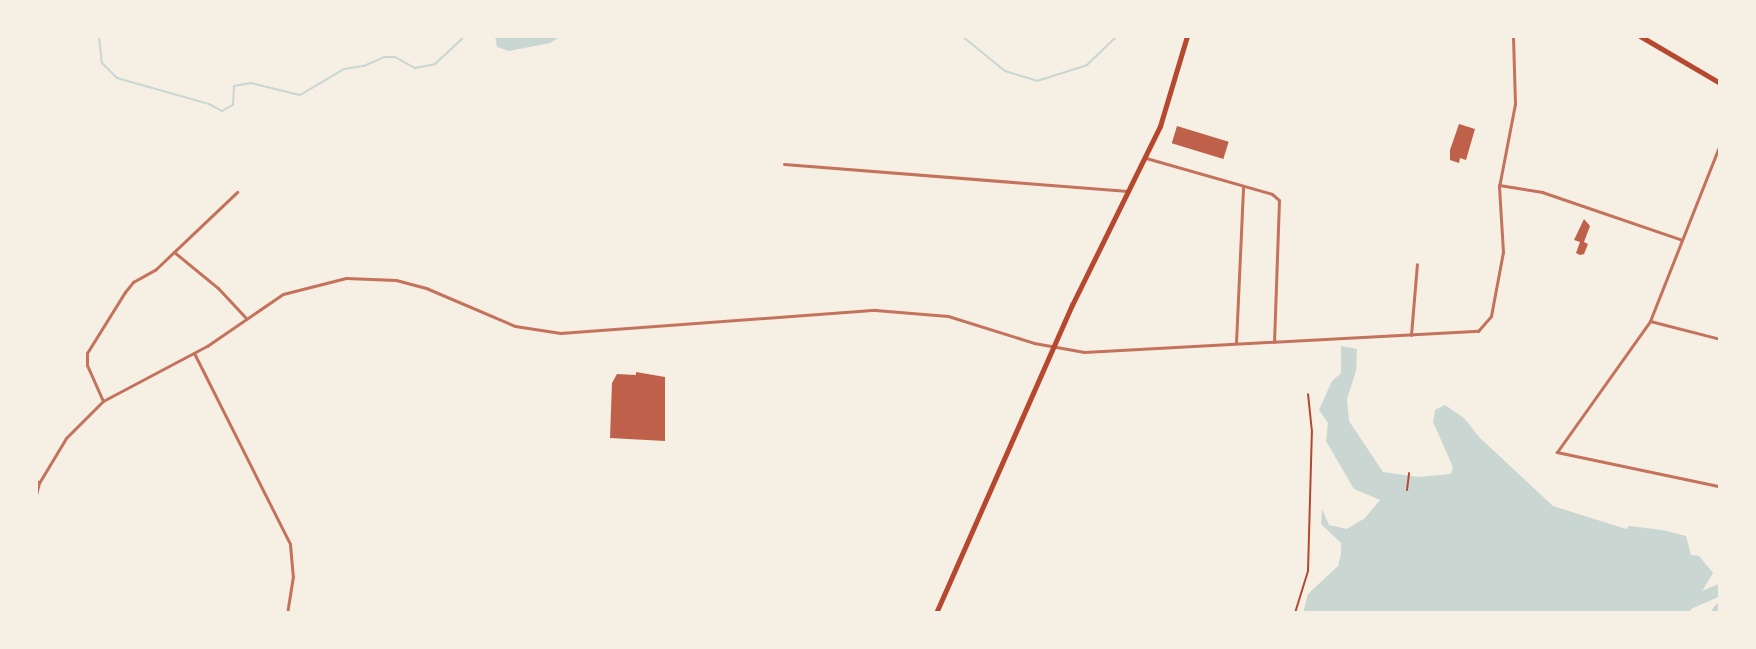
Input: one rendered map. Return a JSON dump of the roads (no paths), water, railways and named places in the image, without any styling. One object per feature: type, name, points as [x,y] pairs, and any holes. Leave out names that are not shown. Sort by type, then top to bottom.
[{"type":"main road","points":[[936,613],[1054,348],[1146,158],[1169,103],[1187,36]]},
{"type":"main road","points":[[1640,36],[1720,83]]},
{"type":"street","points":[[36,495],[38,482],[66,438],[103,401],[194,353],[266,303],[306,285],[370,277],[426,288],[492,318],[539,331],[584,332],[902,310],[948,316],[1054,348],[1084,352],[1471,332],[1488,323],[1503,252],[1499,185],[1515,104],[1513,36]]},
{"type":"street","points":[[1718,486],[1557,452],[1650,321],[1720,144]]},
{"type":"street","points":[[1146,158],[1272,194],[1279,200],[1274,342]]},
{"type":"street","points":[[784,164],[1128,191]]},
{"type":"street","points":[[1499,185],[1542,192],[1682,240]]},
{"type":"street","points":[[1236,344],[1243,187]]},
{"type":"street","points":[[103,401],[87,365],[87,353],[130,285],[152,273],[237,192]]},
{"type":"street","points":[[174,252],[218,288],[246,318]]},
{"type":"street","points":[[1411,335],[1417,264]]},
{"type":"street","points":[[1650,321],[1720,339]]},
{"type":"street","points":[[194,353],[290,544],[293,576],[287,613]]},
{"type":"street","points":[[1720,461],[1720,507]]},
{"type":"waterway","points":[[99,36],[102,63],[117,78],[209,104],[222,111],[233,105],[234,86],[251,83],[300,95],[344,69],[364,66],[384,57],[395,57],[415,68],[435,64],[465,36]]},
{"type":"waterway","points":[[962,36],[1005,71],[1037,81],[1087,65],[1117,36]]},
{"type":"waterway","points":[[1666,613],[1720,590]]},
{"type":"waterway","points":[[1717,613],[1720,609]]}]
